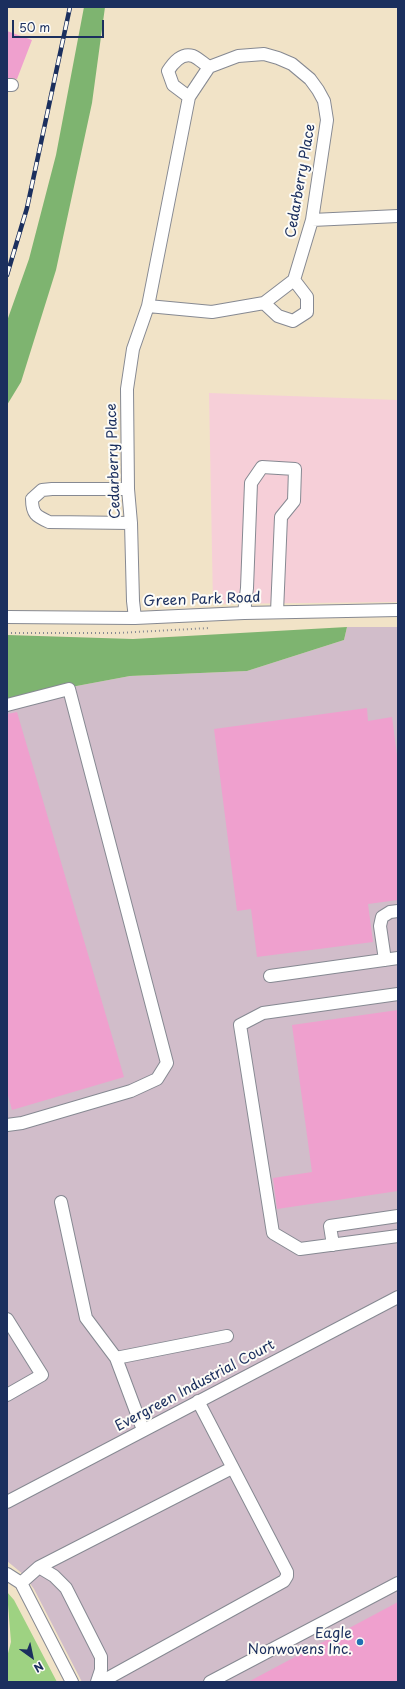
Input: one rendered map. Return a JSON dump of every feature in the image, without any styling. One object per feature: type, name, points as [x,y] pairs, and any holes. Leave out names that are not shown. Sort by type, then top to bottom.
[{"type":"street","name":"Cedarberry Place","points":[[135,618],[128,489],[128,389],[133,349],[148,306],[189,97],[209,67],[238,56],[264,54],[292,64],[310,79],[324,101],[327,120],[312,220],[294,280]]},
{"type":"street","points":[[189,97],[173,85],[168,71],[173,63],[181,57],[193,56],[209,67]]},
{"type":"street","points":[[312,220],[398,216]]},
{"type":"street","points":[[148,306],[212,312],[264,303],[294,280],[307,297],[306,312],[293,321],[278,316],[264,303]]},
{"type":"street","points":[[244,613],[247,588],[251,483],[262,467],[295,469],[294,501],[281,516],[277,612]]},
{"type":"street","points":[[128,489],[42,490],[32,499],[32,509],[38,517],[49,522],[131,523]]},
{"type":"street","name":"Green Park Road","points":[[7,617],[135,618],[244,613],[398,610]]},
{"type":"street","points":[[7,705],[69,689],[167,1063],[157,1079],[131,1091],[22,1123],[7,1125]]},
{"type":"street","points":[[385,960],[380,926],[382,917],[390,912],[398,911]]},
{"type":"street","points":[[270,976],[398,958]]},
{"type":"street","points":[[398,994],[263,1013],[240,1025],[273,1233],[300,1249],[398,1236]]},
{"type":"street","points":[[61,1202],[86,1318],[116,1358],[144,1430]]},
{"type":"street","points":[[333,1245],[330,1226],[398,1216]]},
{"type":"street","name":"Evergreen Industrial Court","points":[[7,1502],[398,1297]]},
{"type":"street","points":[[7,1319],[42,1375],[7,1395]]},
{"type":"street","points":[[116,1358],[227,1336]]},
{"type":"street","points":[[101,1682],[284,1580],[287,1576],[198,1402]]},
{"type":"street","points":[[21,1583],[39,1567],[232,1468]]},
{"type":"street","points":[[39,1567],[54,1576],[66,1588],[101,1657],[97,1682]]},
{"type":"street","points":[[7,1574],[21,1583],[72,1682]]},
{"type":"street","points":[[210,1682],[398,1583]]},
{"type":"path","points":[[7,633],[117,633],[212,628]]},
{"type":"shaded area","points":[[209,393],[398,400],[398,602],[213,604]]},
{"type":"shaded area","points":[[347,627],[398,627],[398,1682],[82,1682],[34,1589],[24,1575],[7,1561],[7,699],[130,676],[247,671],[344,640]]},
{"type":"green space","points":[[84,7],[105,7],[92,103],[56,270],[21,382],[7,405],[7,321],[29,259],[56,155]]},
{"type":"green space","points":[[347,627],[344,640],[247,671],[130,676],[7,699],[7,635],[133,639]]},
{"type":"green space","points":[[7,1592],[14,1600],[57,1682],[7,1682],[7,1657],[11,1642]]},
{"type":"building","points":[[7,31],[32,40],[17,79],[7,78]]},
{"type":"building","points":[[367,708],[368,721],[392,717],[398,763],[398,900],[368,904],[373,942],[257,957],[251,909],[237,911],[214,729]]},
{"type":"building","points":[[17,712],[124,1077],[12,1110],[7,1092],[7,714]]},
{"type":"building","points":[[398,1010],[398,1191],[277,1209],[273,1178],[312,1172],[292,1025]]},
{"type":"building","name":"Eagle Nonwovens Inc.","points":[[398,1602],[398,1682],[248,1682]]},
{"type":"railway","points":[[7,275],[27,208],[70,7]]},
{"type":"place","name":"Eagle Nonwovens Inc.","points":[[360,1642]]}]
